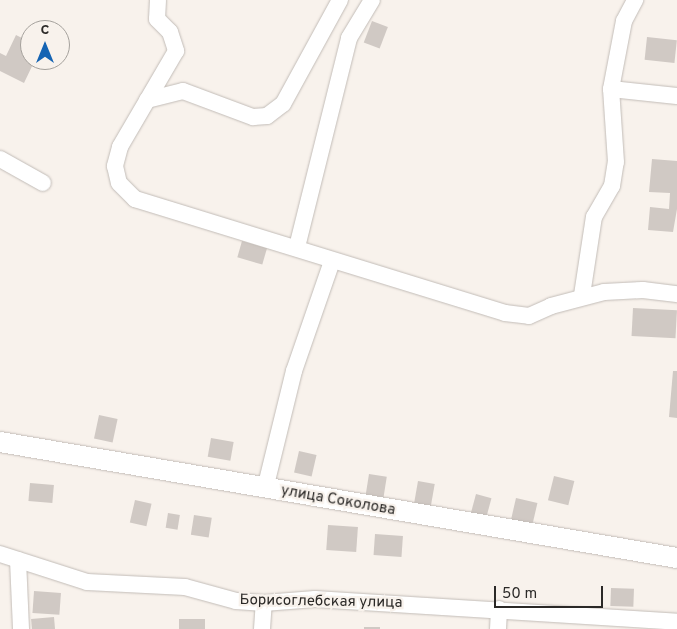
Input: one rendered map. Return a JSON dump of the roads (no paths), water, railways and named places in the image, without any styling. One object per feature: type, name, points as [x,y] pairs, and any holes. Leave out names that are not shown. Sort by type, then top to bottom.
[{"type":"main road","name":"улица Соколова","points":[[0,442],[265,489],[677,558]]},
{"type":"street","points":[[158,0],[157,19],[170,32],[176,51],[120,147],[115,166],[119,184],[135,199],[297,247],[332,261],[505,313],[529,316],[582,295],[604,292],[643,290],[677,294]]},
{"type":"street","points":[[147,100],[183,91],[253,117],[267,116],[282,104],[340,0]]},
{"type":"street","points":[[582,295],[594,217],[612,186],[616,162],[611,89],[624,21],[635,0]]},
{"type":"street","points":[[297,247],[350,38],[369,2]]},
{"type":"street","points":[[611,89],[677,96]]},
{"type":"street","points":[[0,159],[43,183]]},
{"type":"street","points":[[265,489],[294,371],[332,261]]},
{"type":"street","name":"Борисоглебская улица","points":[[0,554],[87,582],[185,588],[236,601],[264,603],[315,599],[500,609],[677,622]]},
{"type":"street","points":[[18,560],[21,629]]},
{"type":"street","points":[[262,629],[264,603]]},
{"type":"street","points":[[498,629],[500,609]]}]
